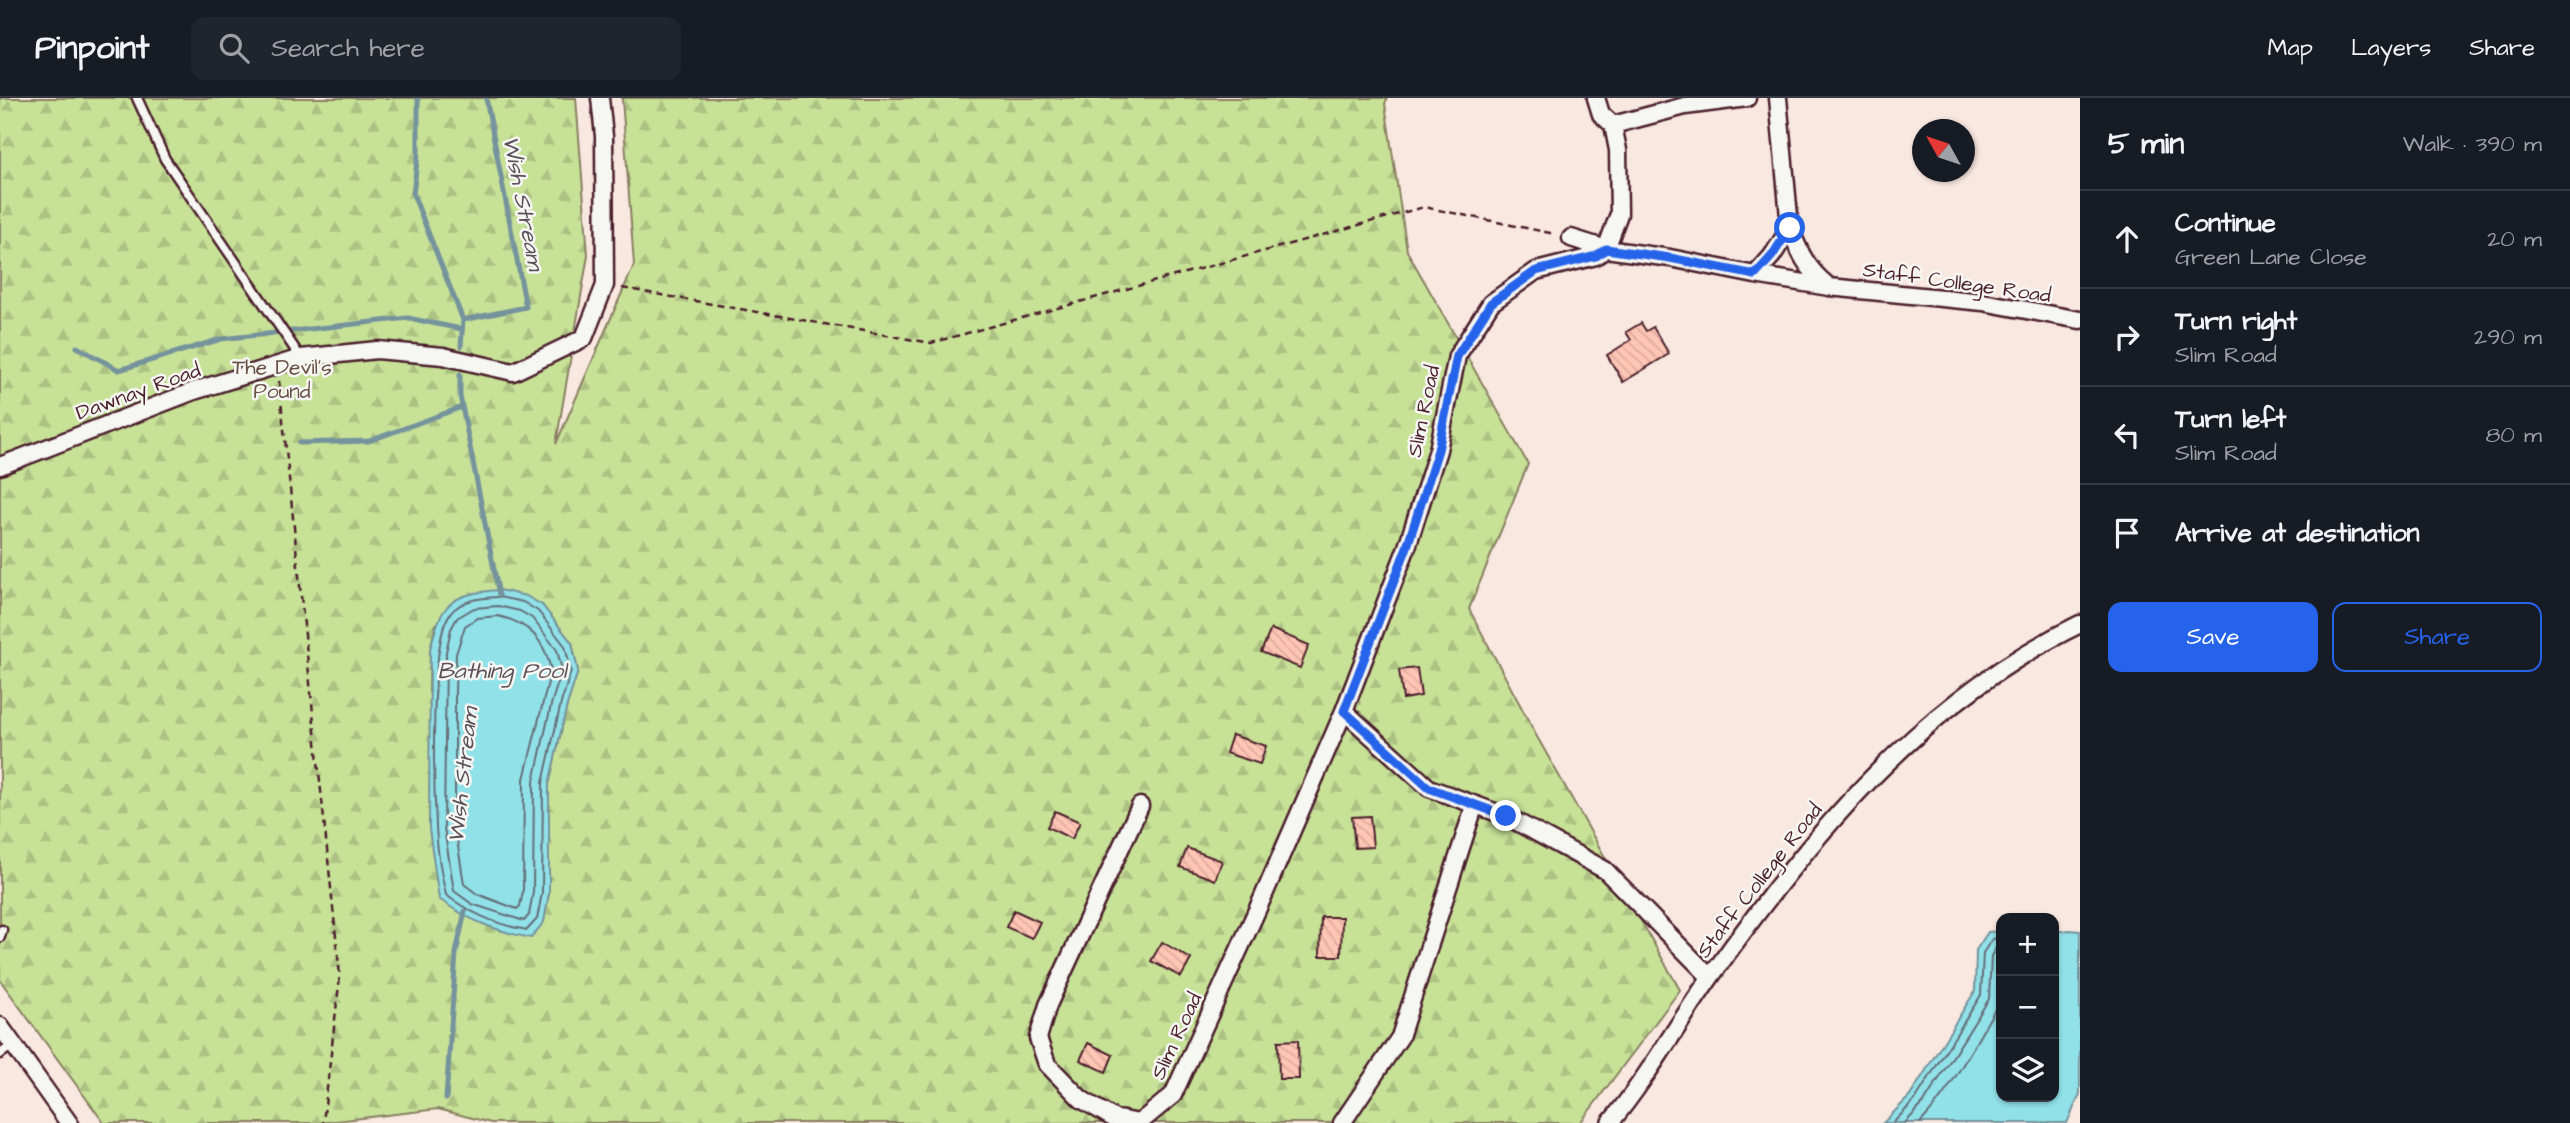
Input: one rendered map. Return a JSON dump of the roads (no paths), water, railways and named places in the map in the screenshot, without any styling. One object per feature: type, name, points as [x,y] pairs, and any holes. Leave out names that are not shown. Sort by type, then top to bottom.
[{"type":"street","name":"Dawnay Road","points":[[0,466],[194,391],[301,358],[377,350],[443,356],[513,372],[584,338],[604,285],[604,136],[600,98]]},
{"type":"street","points":[[1571,238],[1606,249],[1619,214],[1618,150],[1613,125],[1601,114],[1597,98]]},
{"type":"street","points":[[1613,125],[1685,107],[1747,98]]},
{"type":"street","points":[[1778,98],[1790,228],[1802,259],[1814,275],[1829,287]]},
{"type":"street","points":[[1755,275],[1772,256],[1790,228]]},
{"type":"street","name":"Slim Road","points":[[1140,806],[1048,1005],[1038,1038],[1047,1064],[1081,1099],[1113,1118],[1139,1123],[1173,1096],[1344,711],[1407,547],[1438,450],[1457,356],[1491,303],[1536,271],[1596,256],[1606,249],[1829,287]]},
{"type":"street","name":"Staff College Road","points":[[1829,287],[1983,302],[2080,320]]},
{"type":"street","name":"Staff College Road","points":[[1610,1123],[1771,892],[1834,816],[1922,729],[2006,667],[2080,624]]},
{"type":"street","points":[[1344,711],[1429,788],[1474,807],[1506,816],[1605,870],[1710,977]]},
{"type":"street","points":[[1342,1123],[1400,1037],[1474,807]]},
{"type":"street","points":[[0,1026],[6,1049],[69,1123]]},
{"type":"lane","points":[[137,98],[165,159],[301,358]]},
{"type":"water","name":"Bathing Pool","points":[[499,590],[526,596],[542,605],[572,643],[578,671],[567,705],[549,784],[549,893],[544,922],[531,938],[482,924],[439,899],[429,829],[430,650],[434,634],[450,604],[469,594]]},
{"type":"water","points":[[1996,931],[1996,1102],[2059,1102],[2059,931],[2080,931],[2080,1094],[2067,1123],[1883,1123],[1910,1096],[1975,991],[1976,950],[1988,932]]},
{"type":"waterway","points":[[418,98],[418,154],[413,194],[463,320],[461,346]]},
{"type":"waterway","name":"Wish Stream","points":[[463,320],[526,307],[486,98]]},
{"type":"waterway","points":[[77,347],[119,370],[221,339],[408,318],[461,329]]},
{"type":"waterway","name":"Wish Stream","points":[[460,374],[460,396],[499,595]]},
{"type":"waterway","points":[[299,443],[369,441],[462,407]]},
{"type":"waterway","name":"Wish Stream","points":[[446,1099],[456,953],[465,911]]},
{"type":"park label","name":"The Devil's Pound","points":[[282,379]]}]
